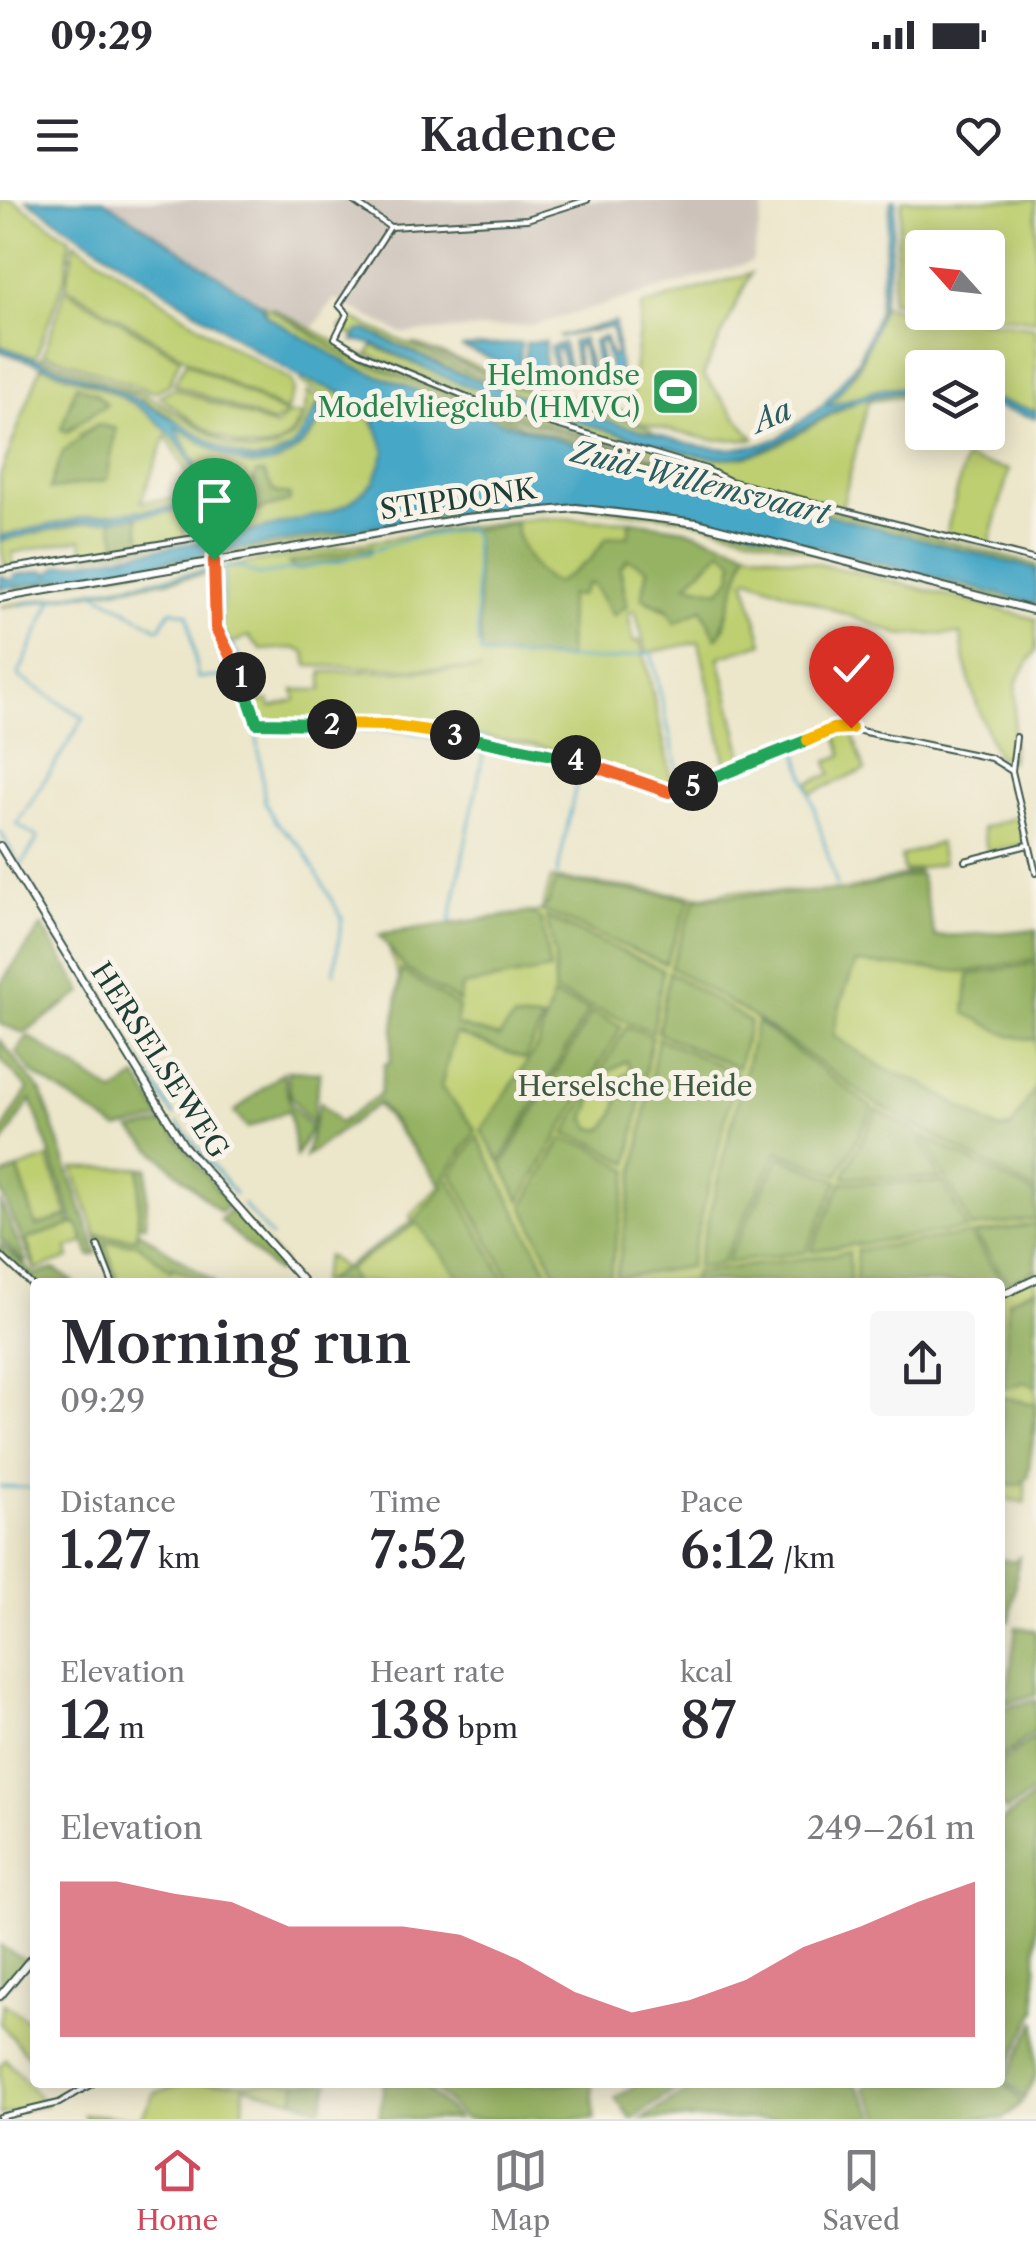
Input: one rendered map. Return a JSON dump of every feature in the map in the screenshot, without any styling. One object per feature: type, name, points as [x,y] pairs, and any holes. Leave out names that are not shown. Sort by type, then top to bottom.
[{"type":"main road","name":"STIPDONK","points":[[0,598],[503,512],[606,509],[696,522],[1036,611]]},
{"type":"main road","name":"HERSELSEWEG","points":[[0,846],[184,1146],[300,1278]]},
{"type":"main road","points":[[1005,1294],[1036,1280]]},
{"type":"main road","points":[[0,1996],[30,1960]]},
{"type":"street","points":[[352,200],[390,227],[527,219],[587,200]]},
{"type":"street","points":[[390,227],[339,305],[348,314],[334,338],[360,353],[496,408],[706,468],[730,481],[1036,560]]},
{"type":"street","points":[[0,570],[213,535]]},
{"type":"street","points":[[217,559],[216,628],[232,654],[257,723],[423,729],[557,754],[669,792],[842,727],[990,758],[1012,771]]},
{"type":"street","points":[[1016,738],[1012,771],[1036,874]]},
{"type":"street","points":[[965,861],[1028,845]]},
{"type":"street","points":[[98,1246],[110,1278]]},
{"type":"street","points":[[0,1255],[30,1283]]},
{"type":"street","points":[[0,2118],[59,2103],[85,2088]]},
{"type":"street","points":[[34,2111],[34,2119]]},
{"type":"shaded area","points":[[104,200],[765,200],[752,262],[535,325],[401,333],[334,299],[310,333]]},
{"type":"green space","points":[[0,200],[13,200],[70,238],[66,275],[35,359],[0,346]]},
{"type":"green space","points":[[902,200],[1036,200],[1036,321],[1005,317],[1005,230],[905,230],[905,303],[891,301]]},
{"type":"green space","points":[[75,242],[223,342],[291,380],[294,389],[286,412],[200,367],[66,286]]},
{"type":"green space","points":[[751,273],[703,375],[754,439],[711,440],[651,426],[508,384],[412,343],[535,388],[629,413],[642,306]]},
{"type":"green space","points":[[65,289],[180,358],[169,385],[154,392],[44,353]]},
{"type":"green space","points":[[262,304],[344,355],[523,426],[1036,565],[1036,569],[725,488],[507,424],[353,366],[267,316]]},
{"type":"green space","points":[[883,306],[905,309],[905,330],[1005,330],[1005,324],[1036,328],[1036,411],[1005,403],[1005,350],[905,350],[905,387],[876,390],[826,408],[859,368]]},
{"type":"green space","points":[[271,307],[356,353],[498,410],[720,477],[497,414],[343,353]]},
{"type":"green space","points":[[351,318],[478,376],[644,426],[658,436],[487,385],[366,330],[354,336],[341,328]]},
{"type":"green space","points":[[373,346],[532,408],[672,449],[714,457],[762,452],[857,401],[881,393],[903,390],[905,397],[868,401],[842,507],[499,407],[368,354]]},
{"type":"green space","points":[[41,356],[144,393],[228,445],[252,452],[273,450],[292,437],[303,421],[308,392],[339,409],[342,406],[301,382],[304,377],[348,399],[366,414],[379,431],[385,449],[383,468],[370,487],[333,512],[288,526],[226,537],[220,505],[214,505],[215,496],[174,428],[238,461],[270,463],[284,458],[309,438],[327,408],[319,404],[295,446],[270,458],[252,460],[224,450],[136,395],[39,360]],"holes":[[[252,481],[267,481],[274,492],[289,495],[251,515],[232,506],[252,493]]]},
{"type":"green space","points":[[186,362],[285,416],[273,423],[174,384]]},
{"type":"green space","points":[[41,366],[122,398],[165,427],[182,447],[208,503],[91,516],[0,536],[0,476]],"holes":[[[77,385],[92,393],[98,407],[69,431]],[[97,424],[116,429],[113,447],[79,434]],[[166,436],[200,496],[141,501]]]},
{"type":"green space","points":[[76,385],[96,393],[107,404],[66,431],[61,429]]},
{"type":"green space","points":[[174,388],[276,427],[288,414],[302,415],[289,436],[273,447],[254,448],[214,434],[159,396]]},
{"type":"green space","points":[[97,424],[116,429],[107,480],[49,490],[63,452]]},
{"type":"green space","points":[[965,459],[1009,470],[989,545],[946,534]]},
{"type":"green space","points":[[256,473],[264,473],[274,492],[289,495],[290,501],[234,517],[229,509],[252,494]]},
{"type":"green space","points":[[580,502],[685,513],[1036,604],[1036,609],[684,518],[572,506],[485,513],[16,590],[12,584],[46,583],[47,578],[442,515]]},
{"type":"green space","points":[[182,510],[185,539],[85,555],[81,539],[12,553],[14,567],[5,568],[0,541],[5,539],[111,518],[117,544],[140,541],[137,515]]},
{"type":"green space","points":[[137,515],[141,541],[117,545],[111,518]]},
{"type":"green space","points":[[541,518],[633,521],[629,535],[607,538],[590,560],[557,583],[542,576],[529,560],[516,523],[471,531],[475,536],[479,646],[484,656],[567,659],[569,595],[580,596],[587,584],[593,583],[626,598],[620,567],[628,558],[648,569],[642,598],[670,613],[702,609],[717,637],[724,629],[741,559],[747,550],[861,573],[1036,619],[1036,650],[1017,681],[1011,761],[997,756],[985,726],[970,681],[961,634],[901,635],[749,578],[745,580],[763,643],[719,657],[744,761],[727,768],[699,642],[647,653],[635,611],[628,613],[634,642],[640,641],[644,654],[674,789],[556,750],[414,724],[258,721],[253,703],[269,700],[271,707],[296,700],[294,690],[322,690],[322,672],[481,670],[308,666],[305,652],[293,648],[262,650],[248,636],[229,645],[220,626],[225,567],[445,529]]},
{"type":"green space","points":[[516,523],[529,559],[542,575],[557,583],[590,560],[607,538],[629,535],[629,523],[685,529],[747,550],[720,635],[716,638],[702,609],[675,623],[667,609],[642,598],[648,569],[628,559],[620,568],[627,606],[613,616],[593,584],[587,584],[580,596],[569,595],[568,659],[481,654],[475,536],[470,530]],"holes":[[[722,550],[734,561],[731,578],[719,591],[687,584]]]},
{"type":"green space","points":[[371,547],[370,553],[296,570],[288,563]]},
{"type":"green space","points":[[722,550],[734,561],[731,578],[719,591],[686,584]]},
{"type":"green space","points":[[215,569],[215,573],[0,607]]},
{"type":"green space","points":[[851,730],[865,770],[811,793],[808,783],[831,774],[827,762],[842,755],[835,731]]},
{"type":"green space","points":[[1019,816],[1025,844],[988,852],[982,828]]},
{"type":"green space","points":[[939,843],[943,863],[904,872],[901,856]]},
{"type":"green space","name":"Herselsche Heide","points":[[918,871],[932,936],[1036,933],[1036,1430],[1025,1476],[1025,1503],[1005,1499],[1005,1278],[321,1278],[327,1256],[347,1270],[414,1225],[410,1216],[441,1184],[375,1102],[393,1067],[399,979],[384,933],[542,911],[551,878],[704,897],[730,891],[837,893]]},
{"type":"green space","points":[[920,874],[935,937],[1036,930],[1036,959],[967,972],[856,963],[834,1036],[885,1069],[921,1083],[999,1130],[1011,1128],[1036,1086],[1036,1191],[878,1105],[758,1020],[670,967],[696,898],[849,890]]},
{"type":"green space","points":[[555,881],[691,898],[665,964],[541,910],[549,903]]},
{"type":"green space","points":[[531,912],[541,919],[550,970],[462,986],[459,1002],[406,969],[379,935]]},
{"type":"green space","points":[[546,917],[663,970],[653,1032],[554,992],[555,958]]},
{"type":"green space","points":[[42,926],[83,992],[24,1033],[0,1024],[0,984]]},
{"type":"green space","points":[[1036,963],[1036,1040],[1010,1036],[965,1013],[969,975]]},
{"type":"green space","points":[[401,970],[459,1007],[456,1025],[499,1037],[513,1019],[543,1020],[525,1059],[455,1033],[441,1087],[476,1130],[440,1184],[379,1103],[305,1157],[320,1102],[340,1123],[380,1094],[385,1064],[390,1062]]},
{"type":"green space","points":[[669,972],[750,1022],[738,1068],[658,1033]]},
{"type":"green space","points":[[553,996],[589,1010],[500,1162],[481,1131],[537,1047]]},
{"type":"green space","points":[[592,1012],[622,1026],[520,1201],[502,1165]]},
{"type":"green space","points":[[757,1022],[873,1108],[838,1175],[778,1151],[721,1264],[696,1268]]},
{"type":"green space","points":[[627,1026],[652,1036],[629,1164],[596,1144],[565,1134]],"holes":[[[627,1061],[630,1069],[619,1081],[618,1101],[611,1120],[602,1130],[592,1128],[585,1119],[601,1076]]]},
{"type":"green space","points":[[28,1036],[114,1093],[137,1077],[163,1119],[117,1129],[34,1074],[16,1052]]},
{"type":"green space","points":[[658,1038],[737,1073],[689,1267],[616,1278]]},
{"type":"green space","points":[[0,1040],[42,1093],[97,1254],[90,1256],[79,1226],[74,1224],[31,1099],[0,1148],[0,1134],[28,1089],[0,1059]]},
{"type":"green space","points":[[287,1071],[320,1072],[312,1124],[291,1097]]},
{"type":"green space","points":[[283,1072],[290,1103],[311,1128],[296,1156],[289,1110],[248,1128],[234,1112]]},
{"type":"green space","points":[[877,1110],[917,1132],[941,1179],[843,1177]]},
{"type":"green space","points":[[166,1123],[229,1205],[220,1212],[131,1130]]},
{"type":"green space","points":[[477,1136],[551,1278],[510,1278],[452,1174]]},
{"type":"green space","points":[[924,1136],[1036,1195],[1036,1219],[972,1228]]},
{"type":"green space","points":[[562,1139],[593,1147],[629,1170],[609,1278],[558,1278],[523,1206]]},
{"type":"green space","points":[[780,1156],[838,1181],[806,1252],[726,1263]]},
{"type":"green space","points":[[48,1158],[68,1216],[36,1227],[18,1169]]},
{"type":"green space","points":[[73,1168],[140,1168],[137,1238],[96,1235]]},
{"type":"green space","points":[[140,1168],[148,1168],[146,1225],[138,1225]]},
{"type":"green space","points":[[18,1169],[36,1226],[68,1216],[70,1225],[26,1239],[35,1270],[0,1189],[0,1177]]},
{"type":"green space","points":[[449,1179],[504,1278],[460,1278],[417,1223],[348,1269],[352,1278],[330,1278],[418,1217]]},
{"type":"green space","points":[[842,1182],[944,1183],[967,1229],[811,1251]]},
{"type":"green space","points":[[0,1201],[26,1261],[25,1263],[0,1239]]},
{"type":"green space","points":[[232,1208],[283,1263],[276,1272],[220,1220]]},
{"type":"green space","points":[[77,1223],[85,1242],[67,1248],[69,1258],[36,1270],[26,1239]]},
{"type":"green space","points":[[1036,1224],[1036,1270],[1008,1283],[975,1234]]},
{"type":"green space","points":[[137,1230],[208,1278],[195,1278],[172,1267],[171,1271],[138,1244],[105,1242],[117,1278],[112,1278],[96,1236],[136,1238]]},
{"type":"green space","points":[[971,1234],[999,1278],[856,1278],[857,1250]]},
{"type":"green space","points":[[104,1242],[138,1244],[170,1270],[171,1266],[196,1278],[117,1278]]},
{"type":"green space","points":[[0,1244],[35,1275],[54,1269],[68,1278],[30,1279],[0,1252]]},
{"type":"green space","points":[[849,1252],[850,1278],[693,1278],[695,1273]]},
{"type":"green space","points":[[1036,1288],[1036,1386],[1024,1382],[1005,1389],[1008,1300]]},
{"type":"green space","points":[[1005,1398],[1036,1404],[1028,1477],[1019,1485],[1005,1484]]},
{"type":"green space","points":[[1019,1557],[1010,1621],[1005,1620],[1005,1560],[1014,1562]]},
{"type":"green space","points":[[1016,1627],[1036,1631],[1036,1695],[1006,1703]]},
{"type":"green space","points":[[1036,1700],[1036,1731],[1005,1755],[1005,1708]]},
{"type":"green space","points":[[1036,1736],[1036,1791],[1006,1811],[1005,1810],[1005,1759]]},
{"type":"green space","points":[[1036,1796],[1036,2010],[1005,2072],[1005,1818]]},
{"type":"green space","points":[[0,1946],[28,1961],[0,1995]]},
{"type":"green space","points":[[3,2003],[30,2022],[30,2058],[0,2023]]},
{"type":"green space","points":[[1036,2020],[1036,2075],[1024,2099],[1005,2080]]},
{"type":"green space","points":[[6,2059],[46,2105],[0,2115],[0,2066]]},
{"type":"green space","points":[[1005,2084],[1022,2102],[1004,2119],[883,2119],[864,2088],[1005,2088]]},
{"type":"green space","points":[[170,2088],[244,2088],[243,2119],[85,2119],[84,2114],[141,2118],[154,2093]]},
{"type":"green space","points":[[251,2088],[296,2088],[293,2100]]},
{"type":"green space","points":[[296,2088],[327,2088],[321,2109],[293,2100]]},
{"type":"green space","points":[[383,2088],[427,2088],[458,2119],[379,2119]]},
{"type":"green space","points":[[434,2088],[592,2088],[595,2119],[464,2119]]},
{"type":"green space","points":[[631,2088],[678,2088],[632,2119],[615,2099]]},
{"type":"green space","points":[[858,2088],[878,2119],[642,2119],[687,2091]]},
{"type":"water","name":"Zuid-Willemsvaart","points":[[27,200],[104,200],[261,304],[267,316],[353,366],[507,424],[725,488],[1036,569],[1036,604],[685,513],[580,502],[442,515],[0,589],[0,575],[8,580],[15,579],[15,575],[45,570],[48,574],[58,566],[232,536],[326,513],[348,504],[374,482],[385,451],[373,417],[340,392],[303,379],[261,354]]},
{"type":"water","points":[[891,200],[896,200],[886,285],[873,334],[862,358],[828,406],[882,389],[905,387],[905,393],[849,405],[772,446],[739,457],[696,455],[569,419],[506,400],[383,349],[353,341],[358,331],[366,330],[443,367],[538,402],[698,446],[729,449],[779,438],[822,406],[858,360],[878,312]]},
{"type":"water","points":[[615,322],[620,373],[611,373],[604,341],[598,341],[604,383],[589,379],[581,344],[576,346],[580,381],[568,379],[560,349],[555,350],[559,379],[525,371],[526,343],[545,341],[545,373],[555,373],[550,347],[563,343],[571,375],[578,377],[572,342],[583,339],[593,378],[599,379],[593,341],[605,336],[611,356],[616,356],[612,327],[558,337]]},
{"type":"water","points":[[521,343],[520,370],[461,347]]},
{"type":"water","points":[[0,346],[125,394],[223,449],[249,459],[269,459],[287,451],[300,438],[318,404],[327,409],[299,447],[288,456],[261,465],[229,458],[175,427],[217,501],[208,507],[79,523],[0,541],[0,536],[91,516],[208,503],[193,467],[175,439],[152,417],[98,386],[0,351]]},
{"type":"water","points":[[1005,403],[1036,411],[1036,418],[1005,410]]},
{"type":"waterway","points":[[260,721],[240,659],[220,626],[225,568],[241,567],[258,575],[338,562],[410,538],[469,529],[474,536],[478,644],[483,655],[610,660],[651,652],[681,785],[788,742]]},
{"type":"waterway","points":[[93,591],[210,571]]},
{"type":"waterway","points":[[20,605],[93,591],[159,629],[171,610],[188,614],[198,678],[238,676]]},
{"type":"waterway","points":[[22,864],[38,838],[17,824],[84,718],[18,676],[52,600]]},
{"type":"waterway","points":[[215,630],[231,657]]},
{"type":"waterway","points":[[248,702],[257,736],[265,802],[275,821],[303,849],[342,918],[334,973]]},
{"type":"waterway","points":[[268,722],[424,728]]},
{"type":"waterway","points":[[353,729],[402,731],[485,745],[450,922]]},
{"type":"waterway","points":[[832,732],[849,730]]},
{"type":"waterway","points":[[442,731],[486,738]]},
{"type":"waterway","points":[[796,747],[816,739]]},
{"type":"waterway","points":[[671,792],[680,793],[796,747],[837,886]]},
{"type":"waterway","points":[[557,875],[580,766],[663,792]]},
{"type":"waterway","points":[[0,831],[19,864]]},
{"type":"waterway","points":[[25,875],[144,1068]]},
{"type":"waterway","points":[[148,1074],[174,1116]]},
{"type":"waterway","points":[[178,1123],[235,1194]]},
{"type":"waterway","points":[[243,1204],[271,1237]]},
{"type":"waterway","points":[[0,1487],[30,1488]]},
{"type":"place","name":"Helmondse Modelvliegclub (HMVC)","points":[[675,391]]},
{"type":"route","points":[[214,560],[218,574],[216,628],[232,654],[257,723],[423,729],[557,754],[669,792],[688,788],[833,729],[851,728]]},
{"type":"water label","name":"Aa","points":[[772,416]]}]
